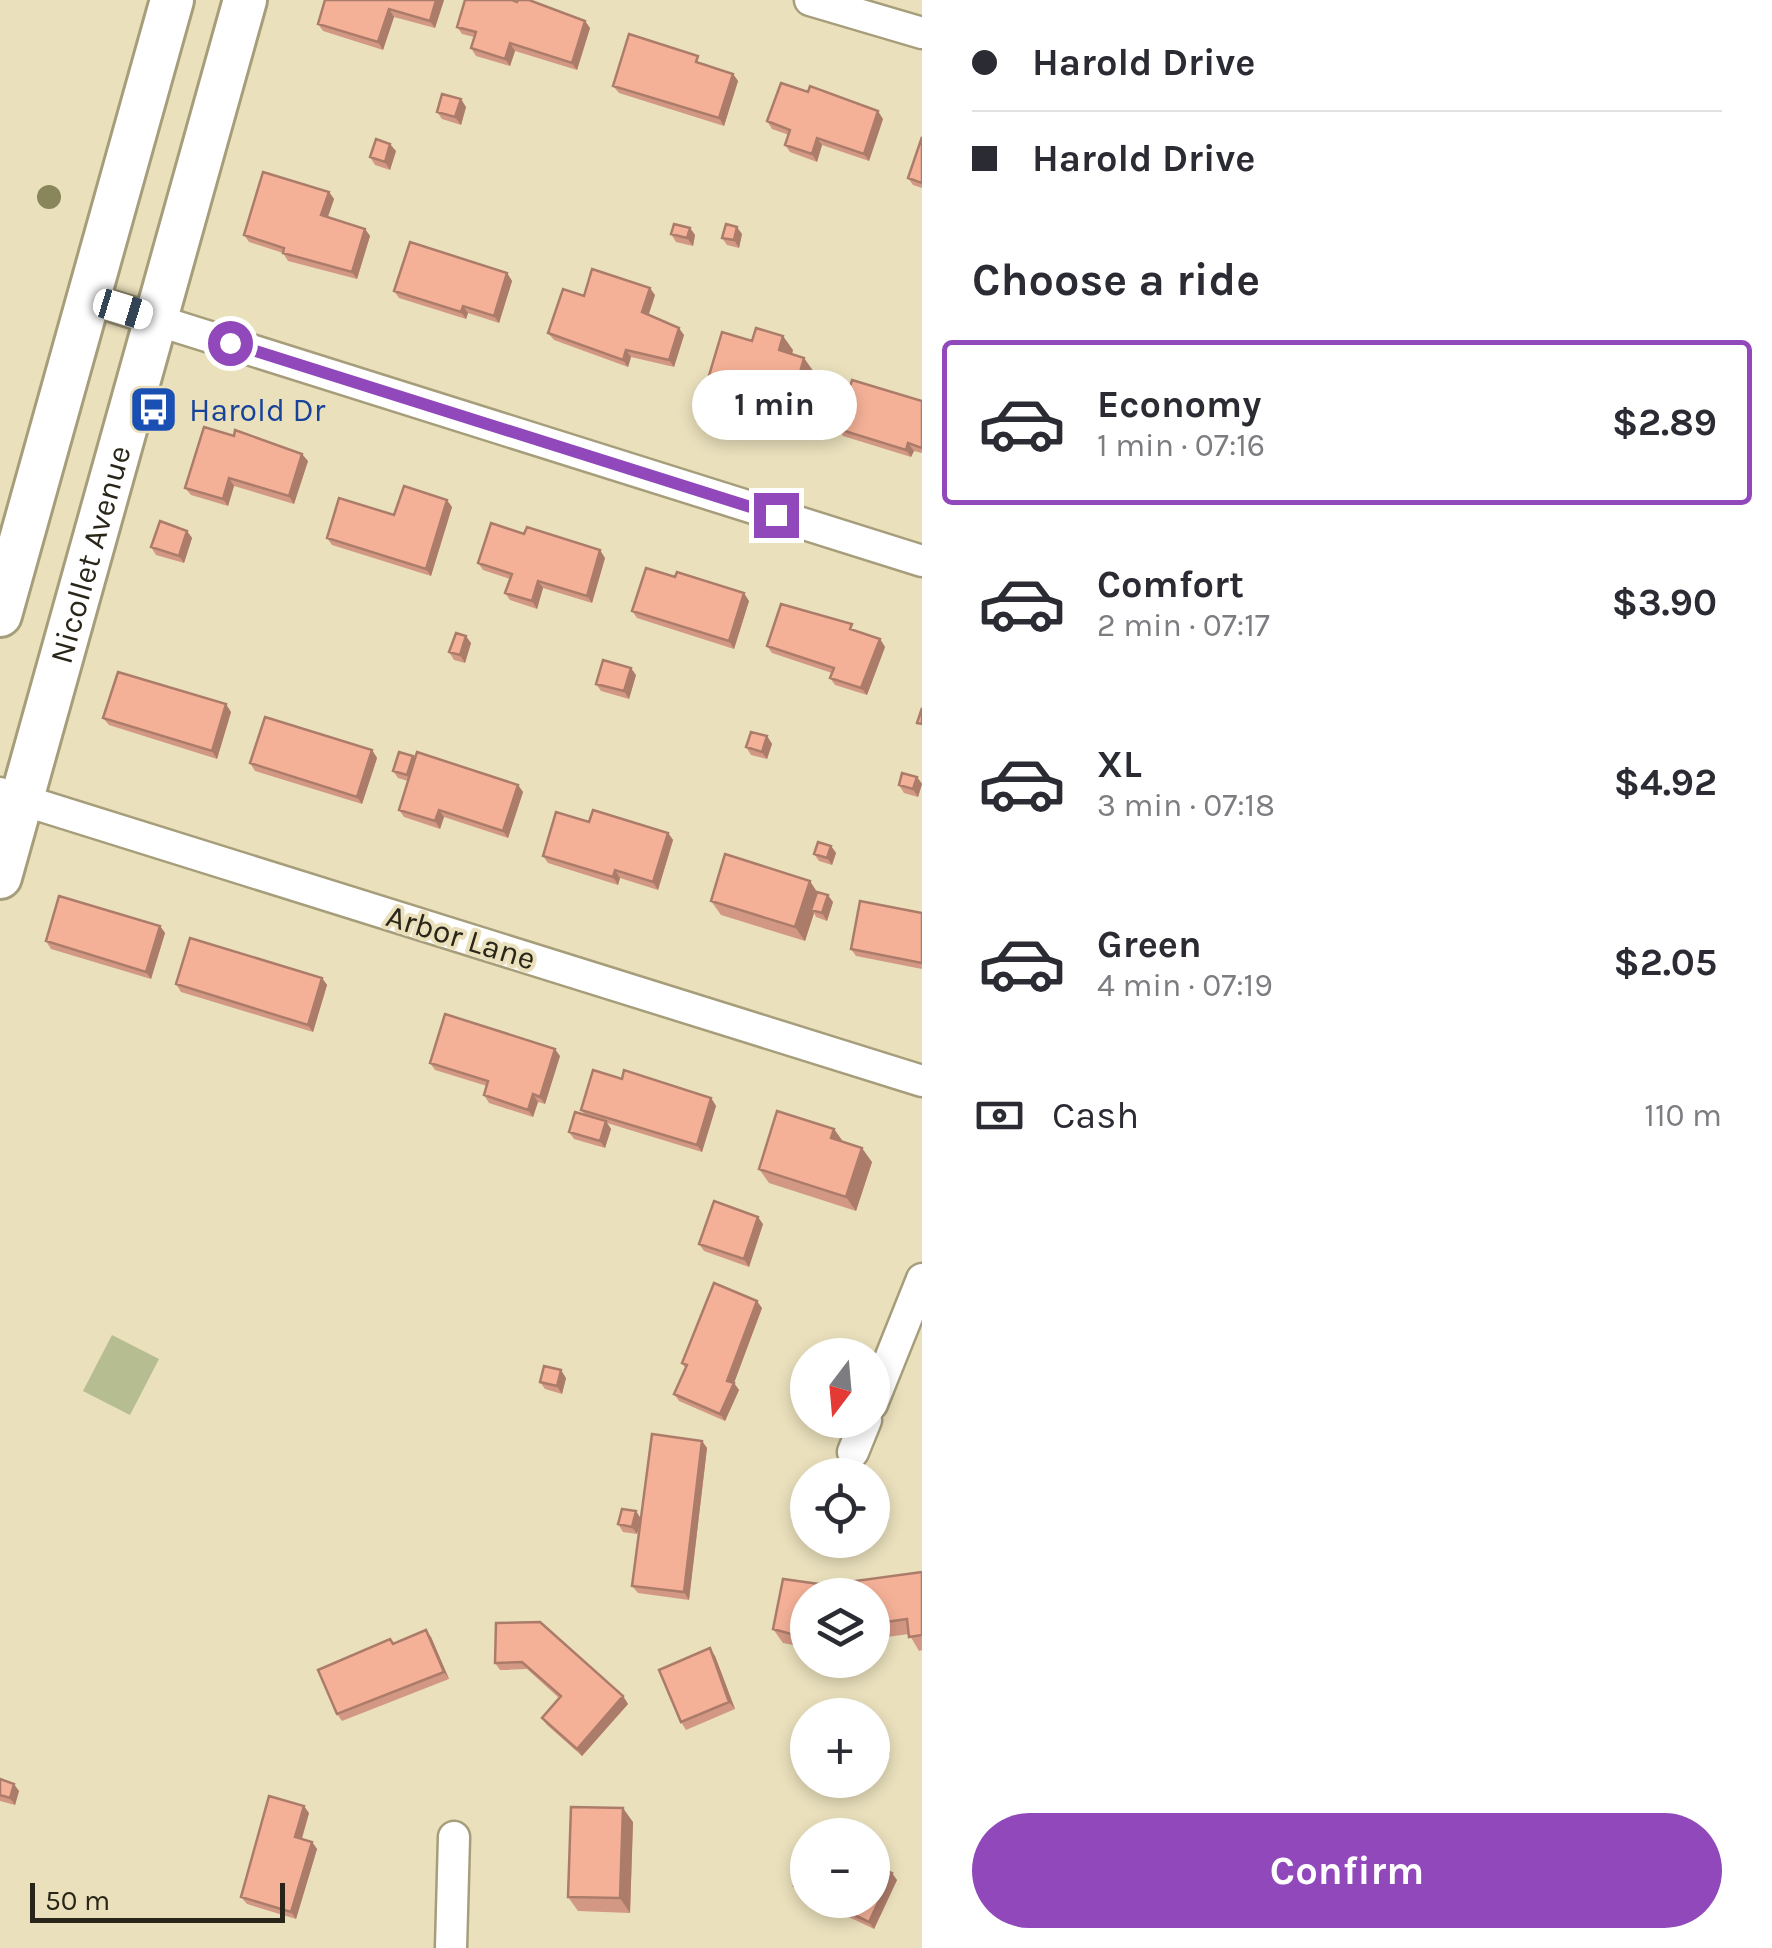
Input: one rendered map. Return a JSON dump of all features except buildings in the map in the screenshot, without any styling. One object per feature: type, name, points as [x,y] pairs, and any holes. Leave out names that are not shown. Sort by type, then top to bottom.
[{"type":"main road","points":[[0,615],[172,0]]},
{"type":"main road","name":"Nicollet Avenue","points":[[0,877],[11,797],[157,320],[245,0]]},
{"type":"street","points":[[810,0],[922,33]]},
{"type":"street","points":[[89,299],[922,561]]},
{"type":"street","name":"Arbor Lane","points":[[11,797],[922,1082]]},
{"type":"street","points":[[890,1359],[922,1279]]},
{"type":"street","points":[[854,1452],[859,1438]]},
{"type":"street","points":[[451,1948],[454,1837]]},
{"type":"green space","points":[[112,1335],[159,1359],[130,1415],[83,1391]]},
{"type":"place","name":"Harold Dr","points":[[154,410]]},
{"type":"route","points":[[230,343],[776,515]]}]
